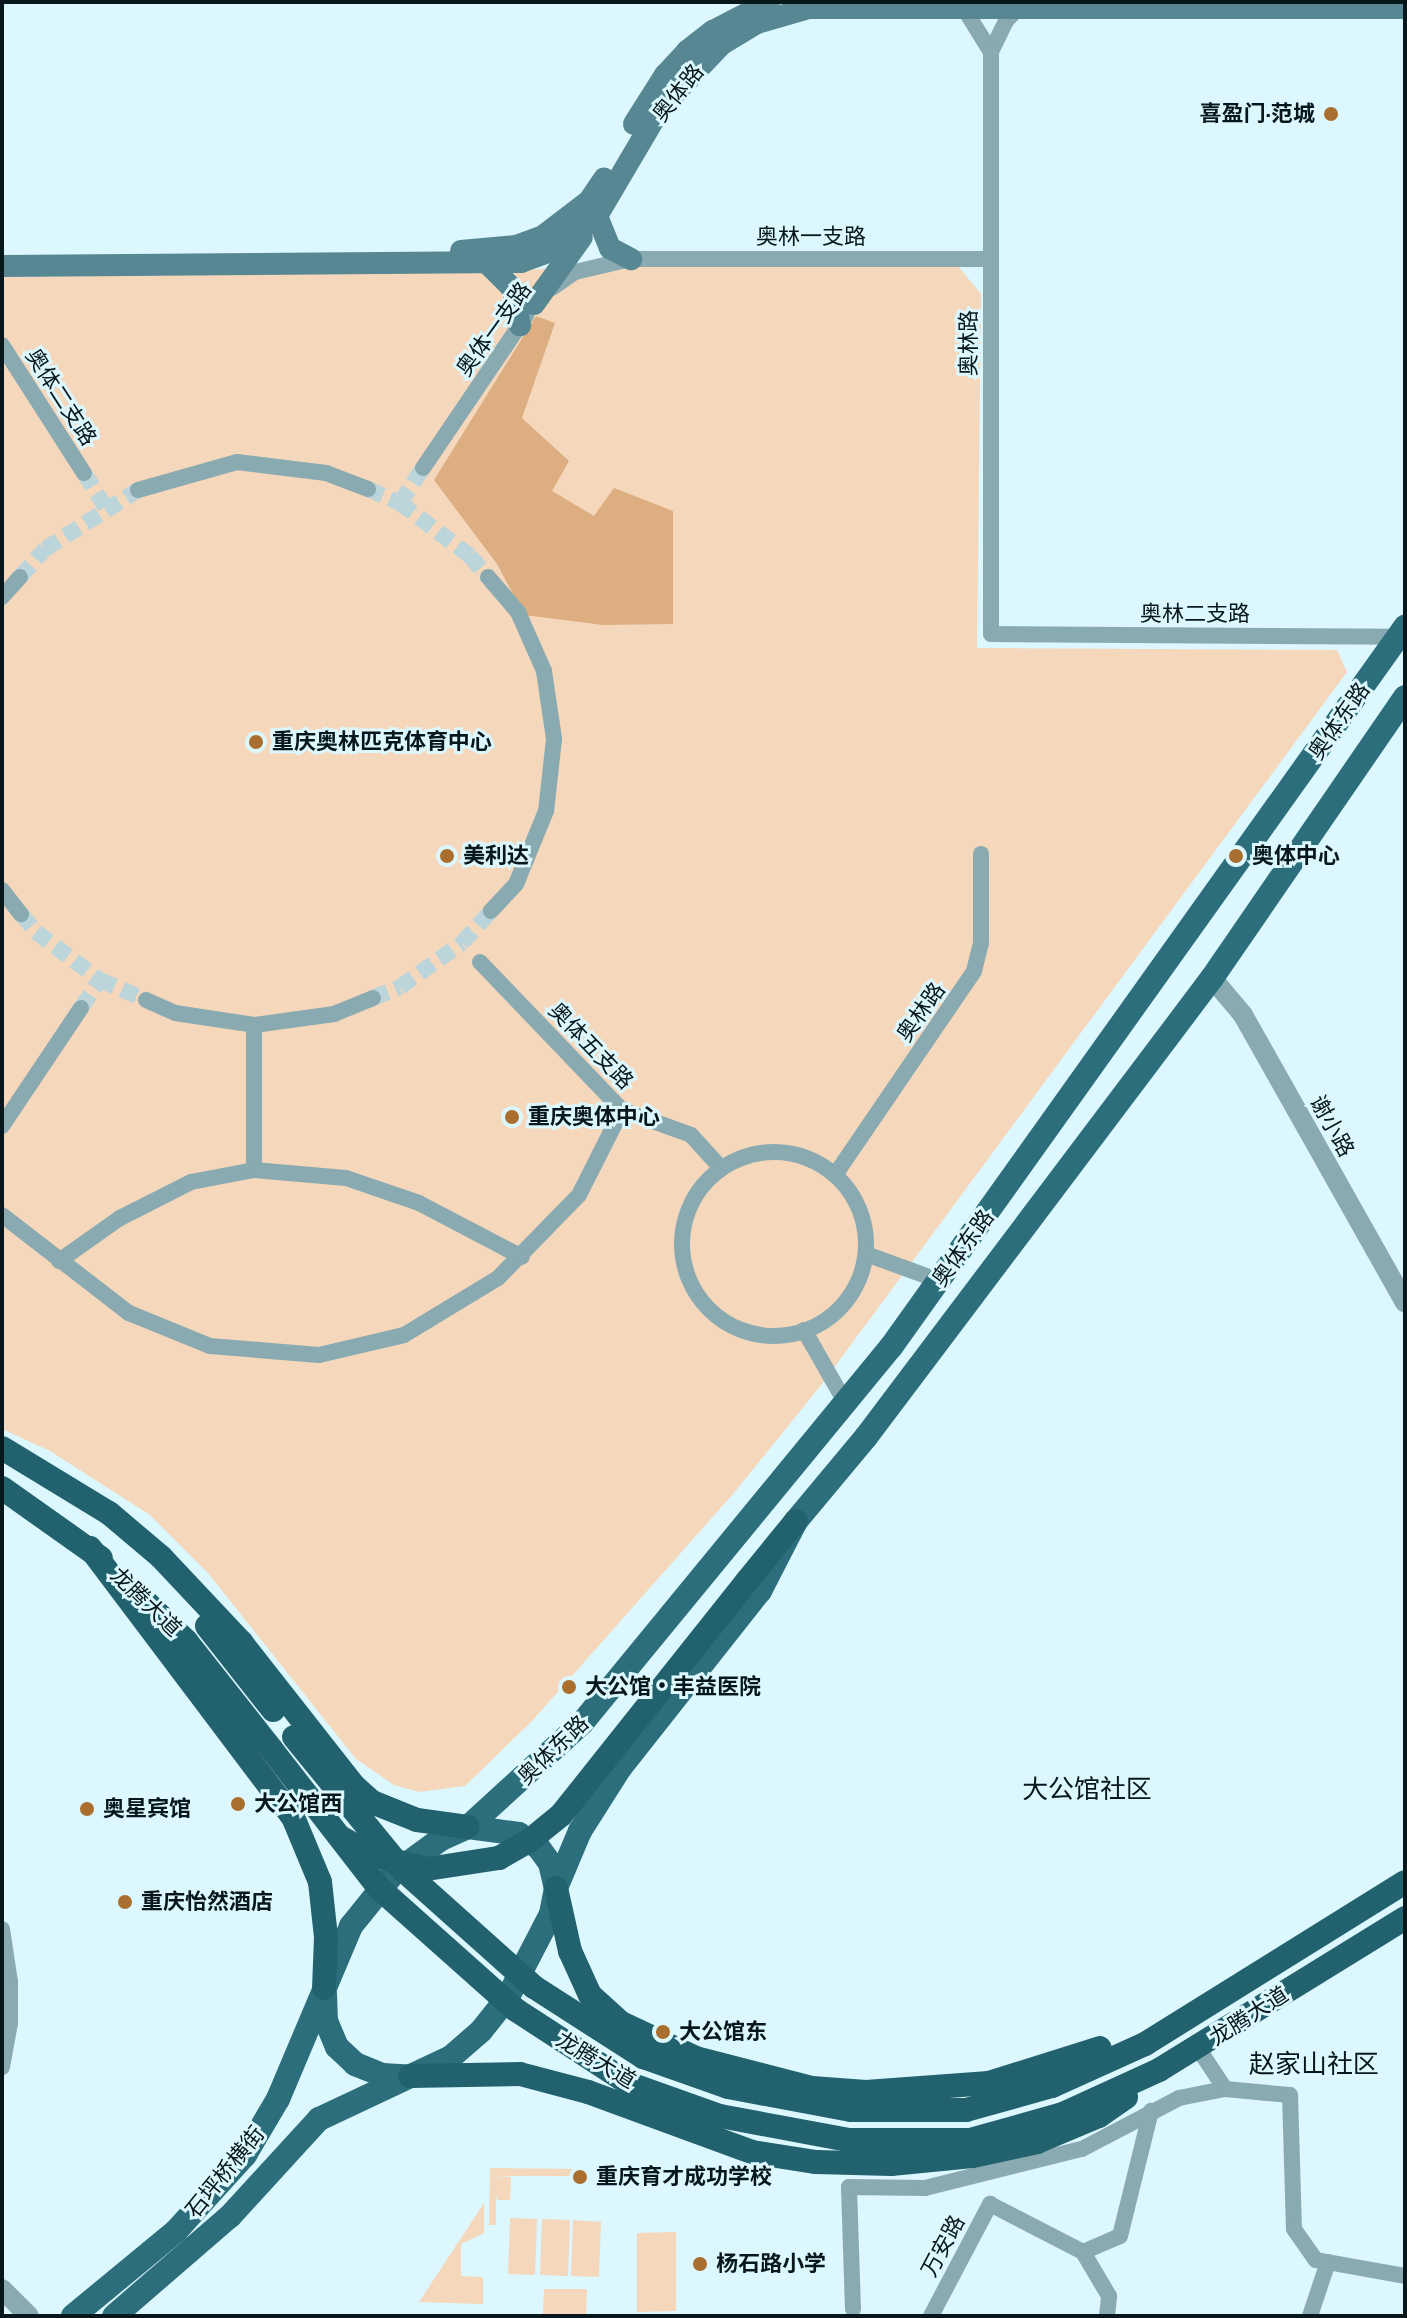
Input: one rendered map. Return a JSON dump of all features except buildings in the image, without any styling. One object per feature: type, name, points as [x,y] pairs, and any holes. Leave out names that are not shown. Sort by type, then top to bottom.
[{"type":"highway","points":[[2,1448],[109,1513],[161,1557],[241,1642],[353,1785],[372,1802],[417,1820],[468,1827]]},
{"type":"highway","name":"龙腾大道","points":[[2,1462],[108,1525],[208,1627],[402,1869],[534,1987],[643,2057],[728,2087],[851,2110],[966,2110],[1052,2086],[1145,2044],[1214,2004],[1405,1882]]},
{"type":"highway","name":"龙腾大道","points":[[2,1488],[90,1548],[186,1641],[380,1889],[516,2010],[630,2084],[720,2116],[848,2140],[970,2140],[1063,2114],[1193,2052],[1405,1918]]},
{"type":"highway","points":[[340,1837],[372,1855],[427,1869],[499,1858],[529,1841],[561,1815],[796,1521]]},
{"type":"highway","points":[[90,1548],[293,1817],[320,1882],[326,1937],[324,1988]]},
{"type":"highway","points":[[556,1888],[578,1973],[604,2010],[659,2044],[696,2058],[812,2088],[866,2092],[989,2083],[1057,2065],[1214,2004]]},
{"type":"highway","points":[[410,2076],[520,2074],[588,2092],[752,2152],[816,2162],[891,2164],[973,2156],[1037,2142],[1099,2116],[1193,2052]]},
{"type":"main road","name":"奥体路","points":[[2,253],[489,251],[516,246],[555,228],[589,201],[648,100],[687,51],[713,31],[769,2]]},
{"type":"main road","name":"奥体路","points":[[2,266],[490,266],[552,251],[597,216],[677,87],[722,44],[757,23],[809,8],[844,5],[1199,5],[1405,8]]},
{"type":"main road","points":[[597,216],[610,248],[631,259]]},
{"type":"main road","points":[[534,304],[597,216]]},
{"type":"main road","points":[[490,266],[513,289],[520,325]]},
{"type":"main road","name":"奥体东路","points":[[468,1827],[582,1723],[940,1281],[1402,632]]},
{"type":"main road","name":"奥体东路","points":[[556,1888],[580,1831],[620,1768],[760,1591],[796,1521],[866,1437],[1212,978],[1405,697]]},
{"type":"main road","points":[[468,1827],[519,1834],[550,1863],[556,1888],[541,1939],[508,1997],[451,2057],[410,2076],[382,2075],[355,2064],[337,2047],[326,2021],[324,1988],[351,1926],[393,1874],[441,1839],[468,1827]]},
{"type":"main road","name":"石坪桥横街","points":[[73,2315],[176,2231],[245,2155],[278,2099],[324,1988]]},
{"type":"main road","name":"石坪桥横街","points":[[114,2316],[230,2216],[319,2119],[410,2076]]},
{"type":"street","points":[[963,7],[991,52]]},
{"type":"street","name":"奥林路","points":[[991,634],[991,52],[1006,21],[1019,7]]},
{"type":"street","name":"奥林一支路","points":[[631,259],[991,259]]},
{"type":"street","name":"奥体一支路","points":[[423,468],[534,304],[575,272],[631,259]]},
{"type":"street","name":"奥体二支路","points":[[2,345],[84,473]]},
{"type":"street","points":[[138,490],[237,462],[326,473],[368,489]]},
{"type":"street","points":[[2,597],[20,577]]},
{"type":"street","points":[[488,577],[518,612],[544,671],[554,739],[546,811],[516,884],[491,911]]},
{"type":"street","name":"奥林二支路","points":[[991,634],[1402,632]]},
{"type":"street","name":"奥林路","points":[[835,1175],[974,971],[981,943],[981,854]]},
{"type":"street","points":[[2,890],[21,914]]},
{"type":"street","name":"奥体五支路","points":[[480,962],[622,1110],[691,1135],[721,1168]]},
{"type":"street","name":"谢小路","points":[[1212,978],[1243,1015],[1405,1302]]},
{"type":"street","points":[[146,1000],[175,1013],[254,1025],[334,1014],[373,998]]},
{"type":"street","points":[[2,1126],[81,1008]]},
{"type":"street","points":[[254,1025],[254,1170]]},
{"type":"street","points":[[2,1215],[129,1313],[210,1346],[319,1355],[404,1335],[498,1278],[522,1257],[579,1195],[622,1110]]},
{"type":"street","points":[[779,1152],[809,1159],[835,1175],[854,1197],[865,1225],[866,1254],[858,1282],[842,1307],[804,1330],[757,1335],[728,1324],[704,1305],[687,1278],[681,1248],[685,1217],[699,1189],[721,1168],[749,1155],[779,1152]]},
{"type":"street","points":[[59,1261],[120,1218],[191,1182],[254,1170],[346,1178],[419,1203],[522,1257]]},
{"type":"street","points":[[866,1254],[940,1281]]},
{"type":"street","points":[[804,1330],[845,1402]]},
{"type":"street","points":[[2,1929],[10,1982],[10,2023],[2,2067]]},
{"type":"street","points":[[1193,2052],[1225,2089]]},
{"type":"street","points":[[853,2309],[849,2187],[925,2188],[1082,2149],[1179,2098],[1225,2089],[1290,2095],[1294,2229],[1316,2260],[1405,2276]]},
{"type":"street","points":[[1107,2316],[1109,2296],[1083,2252],[1120,2236],[1151,2111]]},
{"type":"street","name":"万安路","points":[[931,2316],[990,2204],[1083,2252]]},
{"type":"street","points":[[1310,2316],[1328,2262]]},
{"type":"street","points":[[2,2289],[23,2315]]},
{"type":"shaded area","name":"重庆奥体中心","points":[[621,265],[958,266],[981,294],[977,648],[1337,650],[1347,672],[822,1384],[733,1494],[532,1721],[465,1786],[419,1792],[394,1785],[356,1759],[207,1572],[150,1515],[50,1451],[2,1429],[2,277],[474,272]]},
{"type":"shaded area","points":[[536,316],[555,323],[522,418],[569,461],[552,491],[594,516],[614,488],[673,511],[673,624],[603,625],[524,615],[497,564],[434,480]]},
{"type":"shaded area","points":[[490,2168],[577,2169],[573,2176],[496,2176],[511,2177],[510,2200],[497,2200],[496,2195],[496,2225],[489,2225]]},
{"type":"shaded area","points":[[484,2203],[484,2233],[461,2244],[461,2276],[483,2277],[483,2304],[419,2302]]},
{"type":"shaded area","points":[[510,2218],[537,2219],[535,2275],[508,2274]]},
{"type":"shaded area","points":[[542,2219],[570,2220],[568,2276],[540,2275]]},
{"type":"shaded area","points":[[573,2220],[601,2222],[599,2277],[571,2276]]},
{"type":"shaded area","points":[[676,2232],[676,2311],[637,2312],[637,2233]]},
{"type":"shaded area","points":[[544,2289],[587,2289],[586,2316],[543,2316]]},
{"type":"tunnel","points":[[400,503],[423,468]]},
{"type":"tunnel","points":[[84,473],[105,507]]},
{"type":"tunnel","points":[[368,489],[400,503],[470,556],[488,577]]},
{"type":"tunnel","points":[[20,577],[45,549],[138,490]]},
{"type":"tunnel","points":[[373,998],[400,987],[462,943],[491,911]]},
{"type":"tunnel","points":[[21,914],[36,932],[100,980],[146,1000]]},
{"type":"tunnel","points":[[81,1008],[100,980]]},
{"type":"place","name":"喜盈门·范城","points":[[1331,114]]},
{"type":"place","name":"重庆奥林匹克体育中心","points":[[256,742]]},
{"type":"place","name":"美利达","points":[[447,856]]},
{"type":"place","name":"奥体中心","points":[[1236,856]]},
{"type":"place","name":"重庆奥体中心","points":[[512,1117]]},
{"type":"place","name":"大公馆‧丰益医院","points":[[569,1687]]},
{"type":"place","name":"大公馆西","points":[[238,1804]]},
{"type":"place","name":"奥星宾馆","points":[[87,1809]]},
{"type":"place","name":"重庆怡然酒店","points":[[125,1902]]},
{"type":"place","name":"大公馆东","points":[[663,2032]]},
{"type":"place","name":"重庆育才成功学校","points":[[580,2177]]},
{"type":"place","name":"杨石路小学","points":[[700,2264]]},
{"type":"district","name":"大公馆社区","points":[[1087,1789]]},
{"type":"district","name":"赵家山社区","points":[[1314,2064]]}]
